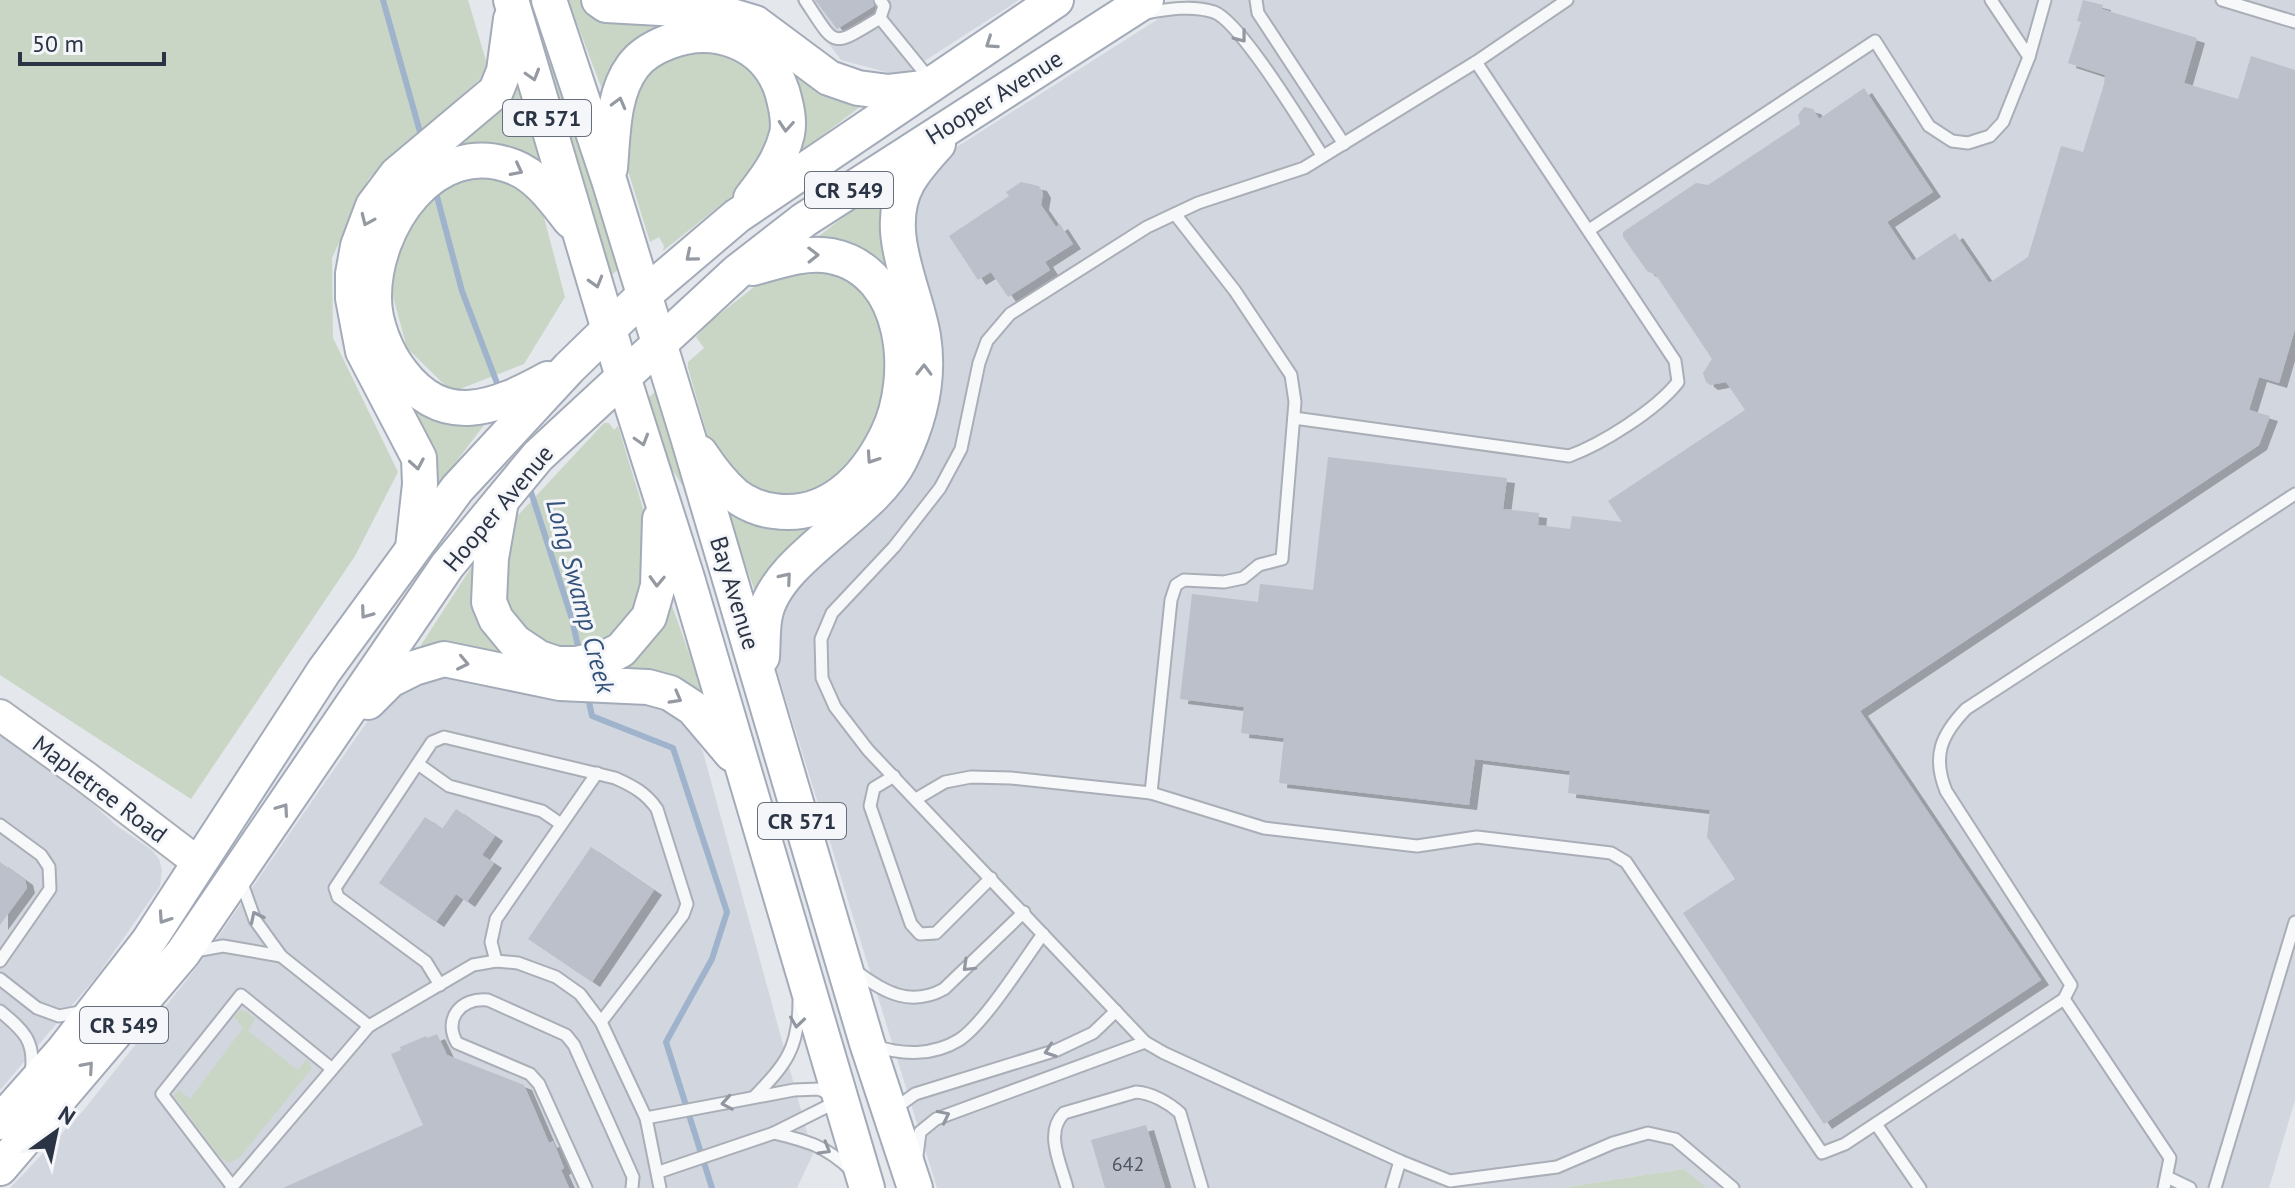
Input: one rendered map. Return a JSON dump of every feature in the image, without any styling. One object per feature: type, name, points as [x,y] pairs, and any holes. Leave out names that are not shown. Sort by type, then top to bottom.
[{"type":"main road","name":"Bay Avenue","points":[[549,0],[609,180],[688,437],[867,1043],[883,1165]]},
{"type":"main road","points":[[599,0],[606,5],[715,11],[755,23],[829,78],[858,88],[889,92],[928,85]]},
{"type":"main road","name":"Hooper Avenue","points":[[0,1122],[98,1008],[148,942],[324,671],[508,415],[569,368],[644,295],[737,216],[1056,0]]},
{"type":"main road","name":"Bay Avenue","points":[[512,3],[661,503],[687,578],[841,1100]]},
{"type":"main road","points":[[508,415],[448,407],[424,396],[408,382],[391,359],[374,300],[380,257],[389,230],[404,204],[429,164],[496,91],[504,71],[512,3]]},
{"type":"main road","name":"Hooper Avenue","points":[[0,1168],[183,953],[331,740],[406,623],[447,566],[538,456],[737,272],[804,220],[1031,73],[1124,6]]},
{"type":"main road","points":[[609,180],[616,111],[633,66],[655,47],[688,34],[721,35],[748,45],[767,62],[779,82],[786,105],[787,131],[780,155],[770,174],[737,216]]},
{"type":"main road","points":[[761,678],[765,614],[781,580],[877,492],[899,463],[918,416],[925,369],[923,336],[899,246],[898,212],[908,181],[921,162],[965,114]]},
{"type":"main road","points":[[412,550],[420,484],[419,458],[363,351],[357,327],[353,274],[360,237],[373,206],[397,174],[429,164],[490,160],[517,168],[543,186],[583,236]]},
{"type":"main road","points":[[688,437],[715,475],[737,497],[765,510],[794,514],[816,509],[838,497],[855,480],[871,462],[888,433],[895,411],[901,359],[894,312],[884,292],[869,274],[829,255],[795,256],[737,272]]},
{"type":"main road","points":[[504,495],[491,558],[489,602],[496,619],[515,642],[539,658],[586,674]]},
{"type":"main road","points":[[586,674],[621,650],[649,617],[655,604],[661,503]]},
{"type":"main road","points":[[661,503],[695,563],[728,648],[837,1009],[848,1028],[867,1043],[861,1087],[841,1100],[856,1109],[883,1165]]},
{"type":"main road","points":[[331,740],[390,680],[444,659],[586,674],[670,693],[693,708],[742,766]]},
{"type":"street","name":"Mapletree Road","points":[[0,715],[200,864]]},
{"type":"lane","points":[[805,0],[828,34],[837,40],[844,40],[880,18],[884,6],[880,0]]},
{"type":"lane","points":[[1256,0],[1258,13],[1344,144]]},
{"type":"lane","points":[[1567,0],[1476,62],[1304,168],[1198,203],[1147,227],[1010,314],[987,341],[979,363],[961,449],[940,488],[894,547],[832,613],[821,639],[822,678],[835,707],[868,750],[1145,1042],[1221,1081],[1450,1181],[1557,1167],[1613,1143],[1648,1133],[1675,1139],[1733,1188]]},
{"type":"lane","points":[[1991,0],[2029,57]]},
{"type":"lane","points":[[1589,230],[1875,41],[1929,126],[1952,141],[1968,143],[1990,136],[2003,122],[2029,57],[2045,0]]},
{"type":"lane","points":[[2222,0],[2295,22]]},
{"type":"lane","points":[[1124,6],[1188,8],[1216,13],[1237,29],[1322,155]]},
{"type":"lane","points":[[880,18],[928,85]]},
{"type":"lane","points":[[1294,418],[1569,456],[1588,449],[1666,397],[1678,382],[1675,361],[1476,62]]},
{"type":"lane","points":[[1151,793],[1171,600],[1176,585],[1184,580],[1224,582],[1243,578],[1259,565],[1282,559],[1295,402],[1291,375],[1235,291],[1175,214]]},
{"type":"lane","points":[[916,799],[945,782],[971,777],[1011,778],[1151,793],[1264,828],[1417,846],[1477,837],[1611,853],[1626,862],[1822,1153],[1845,1144],[2064,999],[2071,985],[1946,791],[1938,773],[1939,753],[1949,727],[1966,709],[2295,494]]},
{"type":"lane","points":[[440,985],[426,962],[338,897],[335,888],[432,742],[444,737],[597,773],[634,786],[657,809],[687,904],[683,915],[601,1022]]},
{"type":"lane","points":[[418,764],[449,786],[542,811],[561,824]]},
{"type":"lane","points":[[496,961],[491,942],[496,919],[597,773]]},
{"type":"lane","points":[[894,776],[874,788],[870,806],[911,924],[920,934],[936,933],[991,878]]},
{"type":"lane","points":[[0,825],[41,855],[49,867],[50,889],[0,961]]},
{"type":"lane","points":[[239,873],[255,920],[281,956],[369,1026]]},
{"type":"lane","points":[[844,964],[878,988],[900,997],[934,995],[1024,912]]},
{"type":"lane","points":[[2215,1188],[2295,922]]},
{"type":"lane","points":[[867,1043],[896,1053],[925,1053],[958,1041],[975,1026],[1043,934]]},
{"type":"lane","points":[[753,1098],[785,1065],[798,1030],[794,945]]},
{"type":"lane","points":[[183,953],[223,946],[281,956]]},
{"type":"lane","points":[[331,1068],[241,995],[162,1094],[231,1187],[369,1026],[473,965],[496,961],[518,963],[556,977],[580,994],[601,1022],[646,1118],[660,1188]]},
{"type":"lane","points":[[0,979],[37,1008],[59,1016],[98,1008]]},
{"type":"lane","points":[[586,1188],[539,1084],[523,1071],[457,1043],[451,1033],[452,1016],[461,1006],[475,999],[488,1000],[566,1035],[574,1045],[633,1177],[632,1188]]},
{"type":"lane","points":[[2064,999],[2170,1158],[2166,1183],[2190,1188]]},
{"type":"lane","points":[[0,1011],[27,1035],[33,1058],[28,1089]]},
{"type":"lane","points":[[883,1165],[915,1094],[1057,1050],[1093,1033],[1116,1011]]},
{"type":"lane","points":[[883,1165],[936,1119],[1145,1042]]},
{"type":"lane","points":[[646,1118],[794,1090],[819,1089],[841,1100]]},
{"type":"lane","points":[[1067,1188],[1053,1133],[1056,1120],[1064,1113],[1136,1092],[1173,1106],[1180,1113],[1202,1188]]},
{"type":"lane","points":[[659,1172],[774,1133],[841,1100]]},
{"type":"lane","points":[[1876,1124],[1920,1188]]},
{"type":"lane","points":[[774,1133],[812,1142],[836,1156],[883,1165]]},
{"type":"lane","points":[[1392,1188],[1400,1161]]},
{"type":"shaded area","points":[[796,0],[1019,0],[901,76],[841,60]]},
{"type":"shaded area","points":[[1188,0],[2295,0],[2295,1100],[2269,1188],[1707,1188],[1684,1169],[1561,1188],[937,1188],[770,648],[907,217],[927,166]]},
{"type":"shaded area","points":[[437,670],[648,700],[667,709],[695,737],[703,752],[813,1154],[797,1188],[10,1188],[83,1111],[200,963],[380,703]]},
{"type":"shaded area","points":[[0,735],[152,850],[162,870],[160,886],[97,976],[0,1090]]},
{"type":"green space","points":[[0,0],[468,0],[489,71],[369,178],[332,258],[333,338],[398,472],[355,556],[191,799],[0,675]]},
{"type":"green space","points":[[527,0],[538,0],[623,266],[610,276]]},
{"type":"green space","points":[[568,0],[580,0],[602,12],[685,20],[602,89]]},
{"type":"green space","points":[[682,45],[751,61],[778,111],[753,179],[663,251],[659,237],[650,242],[625,161],[632,85]]},
{"type":"green space","points":[[779,54],[861,106],[790,160]]},
{"type":"green space","points":[[518,87],[550,177],[442,158]]},
{"type":"green space","points":[[900,173],[902,295],[819,236]]},
{"type":"green space","points":[[464,177],[510,179],[542,210],[565,297],[524,364],[452,392],[407,348],[391,289],[404,237],[427,202]]},
{"type":"green space","points":[[842,269],[883,314],[888,398],[851,467],[807,498],[756,495],[710,444],[688,368],[688,362],[704,348],[696,337],[711,321],[772,273]]},
{"type":"green space","points":[[393,377],[484,425],[430,496]]},
{"type":"green space","points":[[657,390],[688,494],[664,457],[645,401]]},
{"type":"green space","points":[[604,423],[609,423],[614,430],[618,426],[649,528],[648,593],[612,640],[572,650],[541,643],[505,612],[508,526]]},
{"type":"green space","points":[[719,493],[838,506],[760,592],[755,591]]},
{"type":"green space","points":[[478,557],[533,662],[423,648],[421,645]]},
{"type":"green space","points":[[668,605],[672,606],[708,706],[600,667]]},
{"type":"green space","points":[[240,1010],[255,1019],[248,1031],[298,1070],[307,1059],[312,1068],[239,1158],[229,1163],[220,1157],[174,1096],[179,1090],[190,1099],[243,1028],[234,1017]]},
{"type":"green space","points":[[1684,1169],[1707,1188],[1561,1188]]},
{"type":"building","points":[[815,0],[872,0],[874,6],[837,29]]},
{"type":"building","points":[[2083,0],[2103,5],[2102,9],[2197,38],[2184,83],[2238,99],[2251,56],[2295,70],[2295,329],[2279,383],[2259,377],[2249,410],[2270,416],[2259,445],[1860,711],[2041,980],[1824,1124],[1683,913],[1735,879],[1707,837],[1710,810],[1568,793],[1570,771],[1475,759],[1469,805],[1279,783],[1284,738],[1241,733],[1244,707],[1180,699],[1192,594],[1258,602],[1260,584],[1313,590],[1328,457],[1507,478],[1503,509],[1539,513],[1538,525],[1570,529],[1572,516],[1622,522],[1608,501],[1745,410],[1726,382],[1710,385],[1706,382],[1703,373],[1712,359],[1656,275],[1647,271],[1623,237],[1623,232],[1696,183],[1708,185],[1800,124],[1798,115],[1804,107],[1813,109],[1819,119],[1864,88],[1933,192],[1887,222],[1913,261],[1955,233],[1989,283],[2028,257],[2061,146],[2083,152],[2104,84],[2105,75],[2068,63],[2081,22],[2077,21]]},
{"type":"building","points":[[1021,182],[1039,186],[1043,193],[1041,205],[1056,227],[1060,224],[1073,244],[1045,262],[1050,270],[1008,297],[991,272],[978,280],[949,236],[1009,196],[1006,192]]},
{"type":"building","points":[[456,809],[495,836],[482,855],[494,863],[467,902],[456,894],[436,922],[379,883],[425,817],[442,829]]},
{"type":"building","points":[[591,847],[654,890],[592,982],[528,939]]},
{"type":"building","points":[[0,862],[25,880],[27,888],[0,925]]},
{"type":"building","points":[[437,1034],[447,1055],[524,1085],[549,1143],[553,1141],[569,1188],[283,1188],[423,1125],[391,1054],[401,1050],[400,1047]]},
{"type":"building","points":[[1146,1125],[1165,1188],[1105,1188],[1091,1140]]},
{"type":"waterway","name":"Long Swamp Creek","points":[[383,0],[422,139]]},
{"type":"waterway","name":"Long Swamp Creek","points":[[435,189],[462,291],[500,391]]},
{"type":"waterway","name":"Long Swamp Creek","points":[[529,486],[572,619],[579,651]]},
{"type":"waterway","name":"Long Swamp Creek","points":[[587,693],[592,716],[673,748],[727,912],[712,959],[666,1042],[712,1188]]}]
